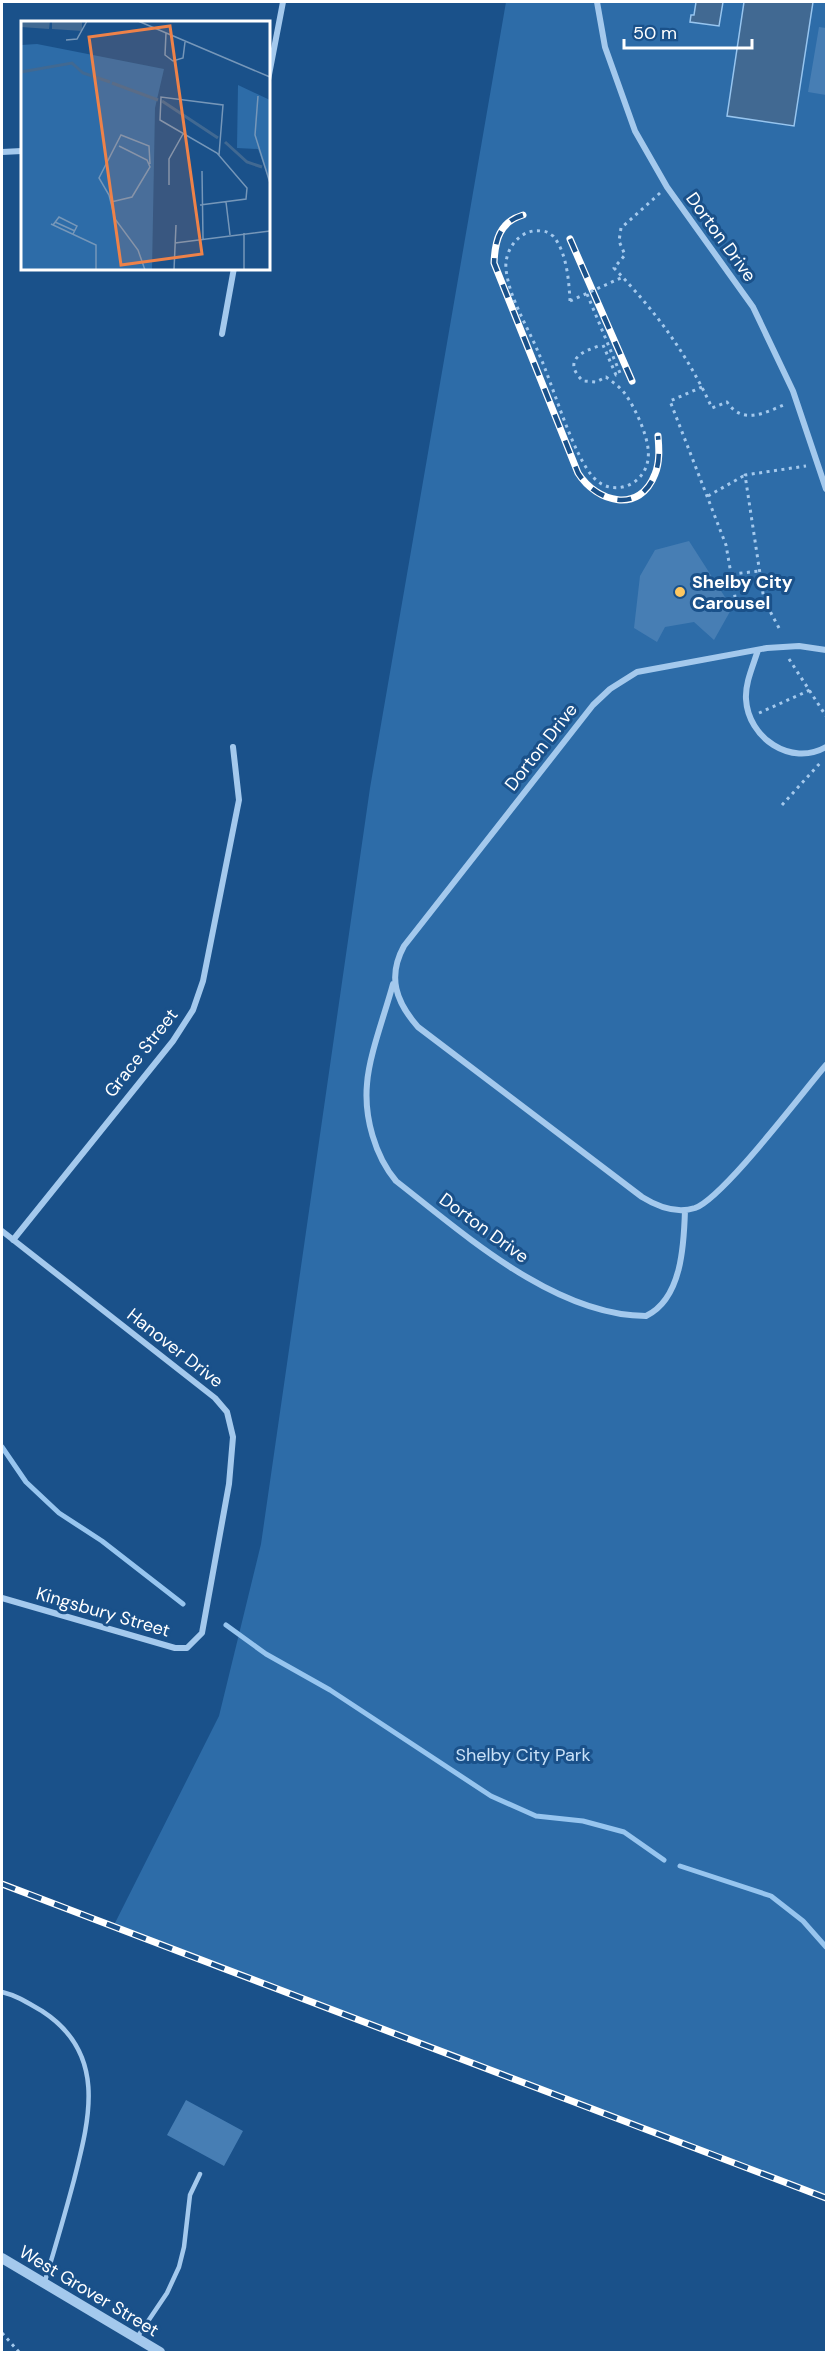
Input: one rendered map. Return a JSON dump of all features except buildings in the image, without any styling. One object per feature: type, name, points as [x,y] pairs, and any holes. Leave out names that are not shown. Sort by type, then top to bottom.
[{"type":"street","points":[[270,70],[283,2]]},
{"type":"street","name":"Dorton Drive","points":[[597,2],[605,47],[635,131],[667,187],[753,307],[796,399],[820,464],[826,489]]},
{"type":"street","points":[[2,152],[21,151]]},
{"type":"street","points":[[222,334],[234,270]]},
{"type":"street","name":"Dorton Drive","points":[[685,1210],[680,1262],[673,1284],[653,1313],[634,1316],[618,1314],[554,1291],[509,1268],[396,1181],[382,1164],[374,1139],[367,1092],[367,1082],[394,982],[395,967],[404,946],[586,714],[610,689],[637,672],[758,650],[799,646],[826,650]]},
{"type":"street","points":[[758,650],[746,691],[750,717],[762,738],[773,746],[797,753],[808,753],[826,747]]},
{"type":"street","name":"Grace Street","points":[[13,1240],[173,1041],[193,1010],[203,981],[239,800],[233,747]]},
{"type":"street","points":[[394,982],[400,1002],[418,1027],[642,1197],[663,1208],[685,1210],[709,1200],[826,1065]]},
{"type":"street","name":"Hanover Drive","points":[[2,1231],[215,1398],[226,1412],[233,1437],[229,1484],[206,1608]]},
{"type":"street","name":"Kingsbury Street","points":[[2,1598],[175,1648],[187,1648],[202,1633],[206,1608]]},
{"type":"street","name":"West Grover Street","points":[[2,2258],[160,2352]]},
{"type":"lane","points":[[2,1992],[17,1995],[63,2024],[78,2047],[86,2070],[88,2122],[44,2284]]},
{"type":"lane","points":[[136,2338],[167,2293],[179,2267],[184,2247],[190,2195],[200,2174]]},
{"type":"path","points":[[667,187],[621,228],[619,242],[625,255],[614,268],[667,327],[703,387],[712,408],[727,402],[744,416],[760,415],[796,399]]},
{"type":"path","points":[[587,294],[620,373],[616,375],[602,345],[579,354],[576,358],[576,372],[584,381],[597,382],[606,377],[620,388],[629,399],[648,450],[644,471],[638,480],[622,488],[603,485],[587,469],[539,352],[527,332],[506,268],[508,252],[520,236],[540,231],[546,232],[556,240],[567,274],[570,302],[623,277]]},
{"type":"path","points":[[703,387],[670,401],[726,545],[732,574],[732,591],[737,601],[764,600]]},
{"type":"path","points":[[708,496],[745,475],[820,464]]},
{"type":"path","points":[[745,475],[764,600],[779,628]]},
{"type":"path","points":[[732,574],[760,571]]},
{"type":"path","points":[[787,655],[826,716]]},
{"type":"path","points":[[750,717],[810,690]]},
{"type":"path","points":[[782,805],[826,753]]},
{"type":"path","points":[[2,2333],[19,2352]]},
{"type":"green space","name":"Shelby City Park","points":[[506,2],[826,2],[826,2198],[113,1927],[219,1716],[261,1544],[370,788]]},
{"type":"shaded area","points":[[696,2],[723,2],[719,26],[690,22],[691,15],[694,15]]},
{"type":"shaded area","points":[[744,2],[813,2],[794,126],[727,116]]},
{"type":"waterway","points":[[2,1447],[26,1482],[59,1513],[102,1541],[183,1604]]},
{"type":"waterway","points":[[226,1625],[266,1654],[330,1690],[491,1796],[536,1816],[583,1821],[624,1832],[664,1860]]},
{"type":"waterway","points":[[680,1866],[771,1896],[803,1921],[826,1947]]},
{"type":"railway","points":[[523,215],[508,222],[500,233],[494,263],[578,473],[586,483],[607,497],[618,500],[639,495],[648,487],[657,469],[658,436]]},
{"type":"railway","points":[[570,239],[632,381]]},
{"type":"railway","points":[[2,1884],[826,2198]]},
{"type":"place","name":"Shelby City Carousel","points":[[680,592]]}]
